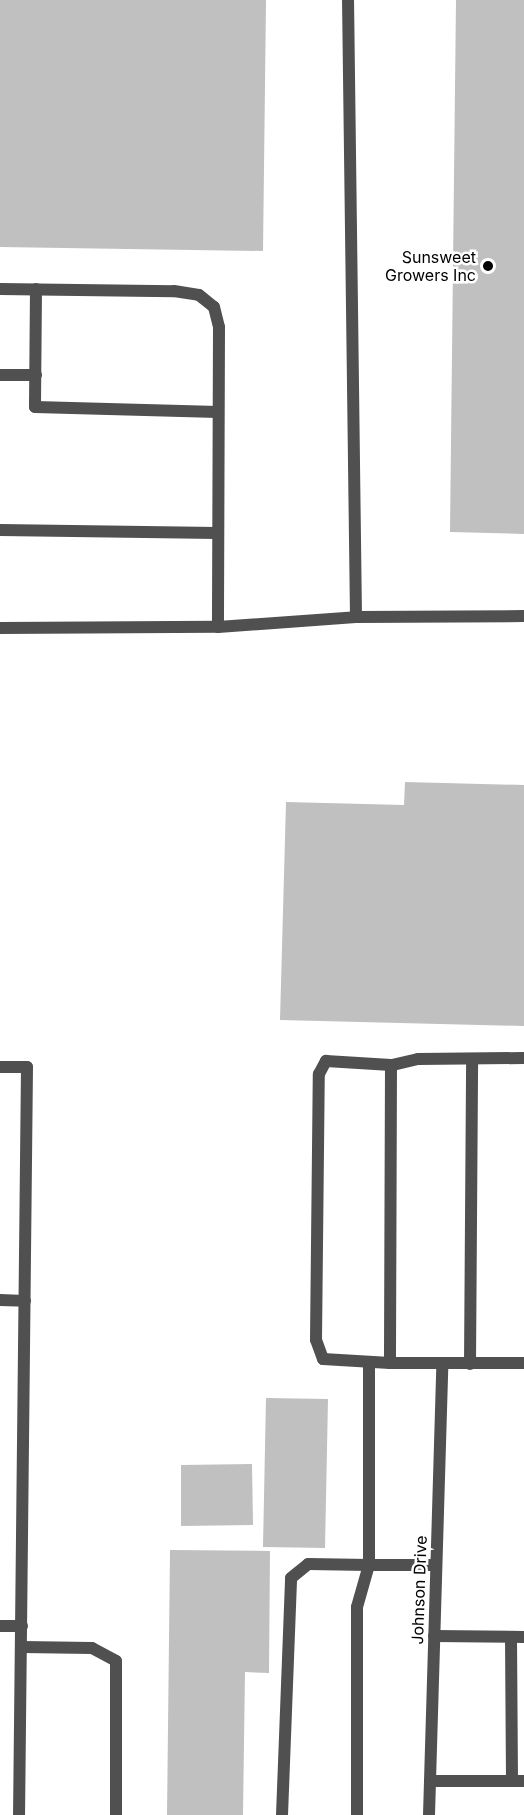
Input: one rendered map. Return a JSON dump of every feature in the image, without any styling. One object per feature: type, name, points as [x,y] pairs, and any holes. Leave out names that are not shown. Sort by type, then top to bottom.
[{"type":"street","points":[[348,0],[356,617]]},
{"type":"street","points":[[0,289],[199,295],[214,307],[219,327],[218,627]]},
{"type":"street","points":[[36,289],[35,407],[218,412]]},
{"type":"street","points":[[0,375],[36,375]]},
{"type":"street","points":[[0,530],[217,533]]},
{"type":"street","points":[[0,628],[218,627],[356,617],[524,616]]},
{"type":"street","points":[[524,1059],[472,1059],[392,1065],[327,1061],[319,1074],[316,1340],[323,1359],[442,1366],[524,1363]]},
{"type":"street","points":[[470,1364],[472,1059]]},
{"type":"street","points":[[390,1363],[392,1065]]},
{"type":"street","points":[[0,1067],[27,1067],[19,1815]]},
{"type":"street","points":[[0,1300],[25,1301]]},
{"type":"street","points":[[357,1815],[357,1607],[369,1565],[369,1362]]},
{"type":"street","name":"Johnson Drive","points":[[429,1815],[442,1366]]},
{"type":"street","points":[[282,1815],[291,1578],[308,1564],[436,1565]]},
{"type":"street","points":[[0,1626],[22,1626]]},
{"type":"street","points":[[430,1781],[518,1781],[518,1637],[434,1636]]},
{"type":"street","points":[[22,1647],[92,1648],[116,1661],[116,1815]]},
{"type":"building","points":[[0,0],[266,0],[263,251],[0,247]]},
{"type":"building","name":"Sunsweet Growers Inc","points":[[456,0],[524,0],[524,534],[450,532]]},
{"type":"building","points":[[405,782],[524,785],[524,1026],[280,1020],[286,802],[404,805]]},
{"type":"building","points":[[266,1398],[328,1399],[325,1548],[263,1547]]},
{"type":"building","points":[[252,1464],[253,1525],[181,1526],[181,1465]]},
{"type":"building","points":[[170,1550],[270,1551],[269,1673],[245,1672],[243,1815],[167,1815]]},
{"type":"place","name":"Sunsweet Growers Inc","points":[[488,266]]}]
